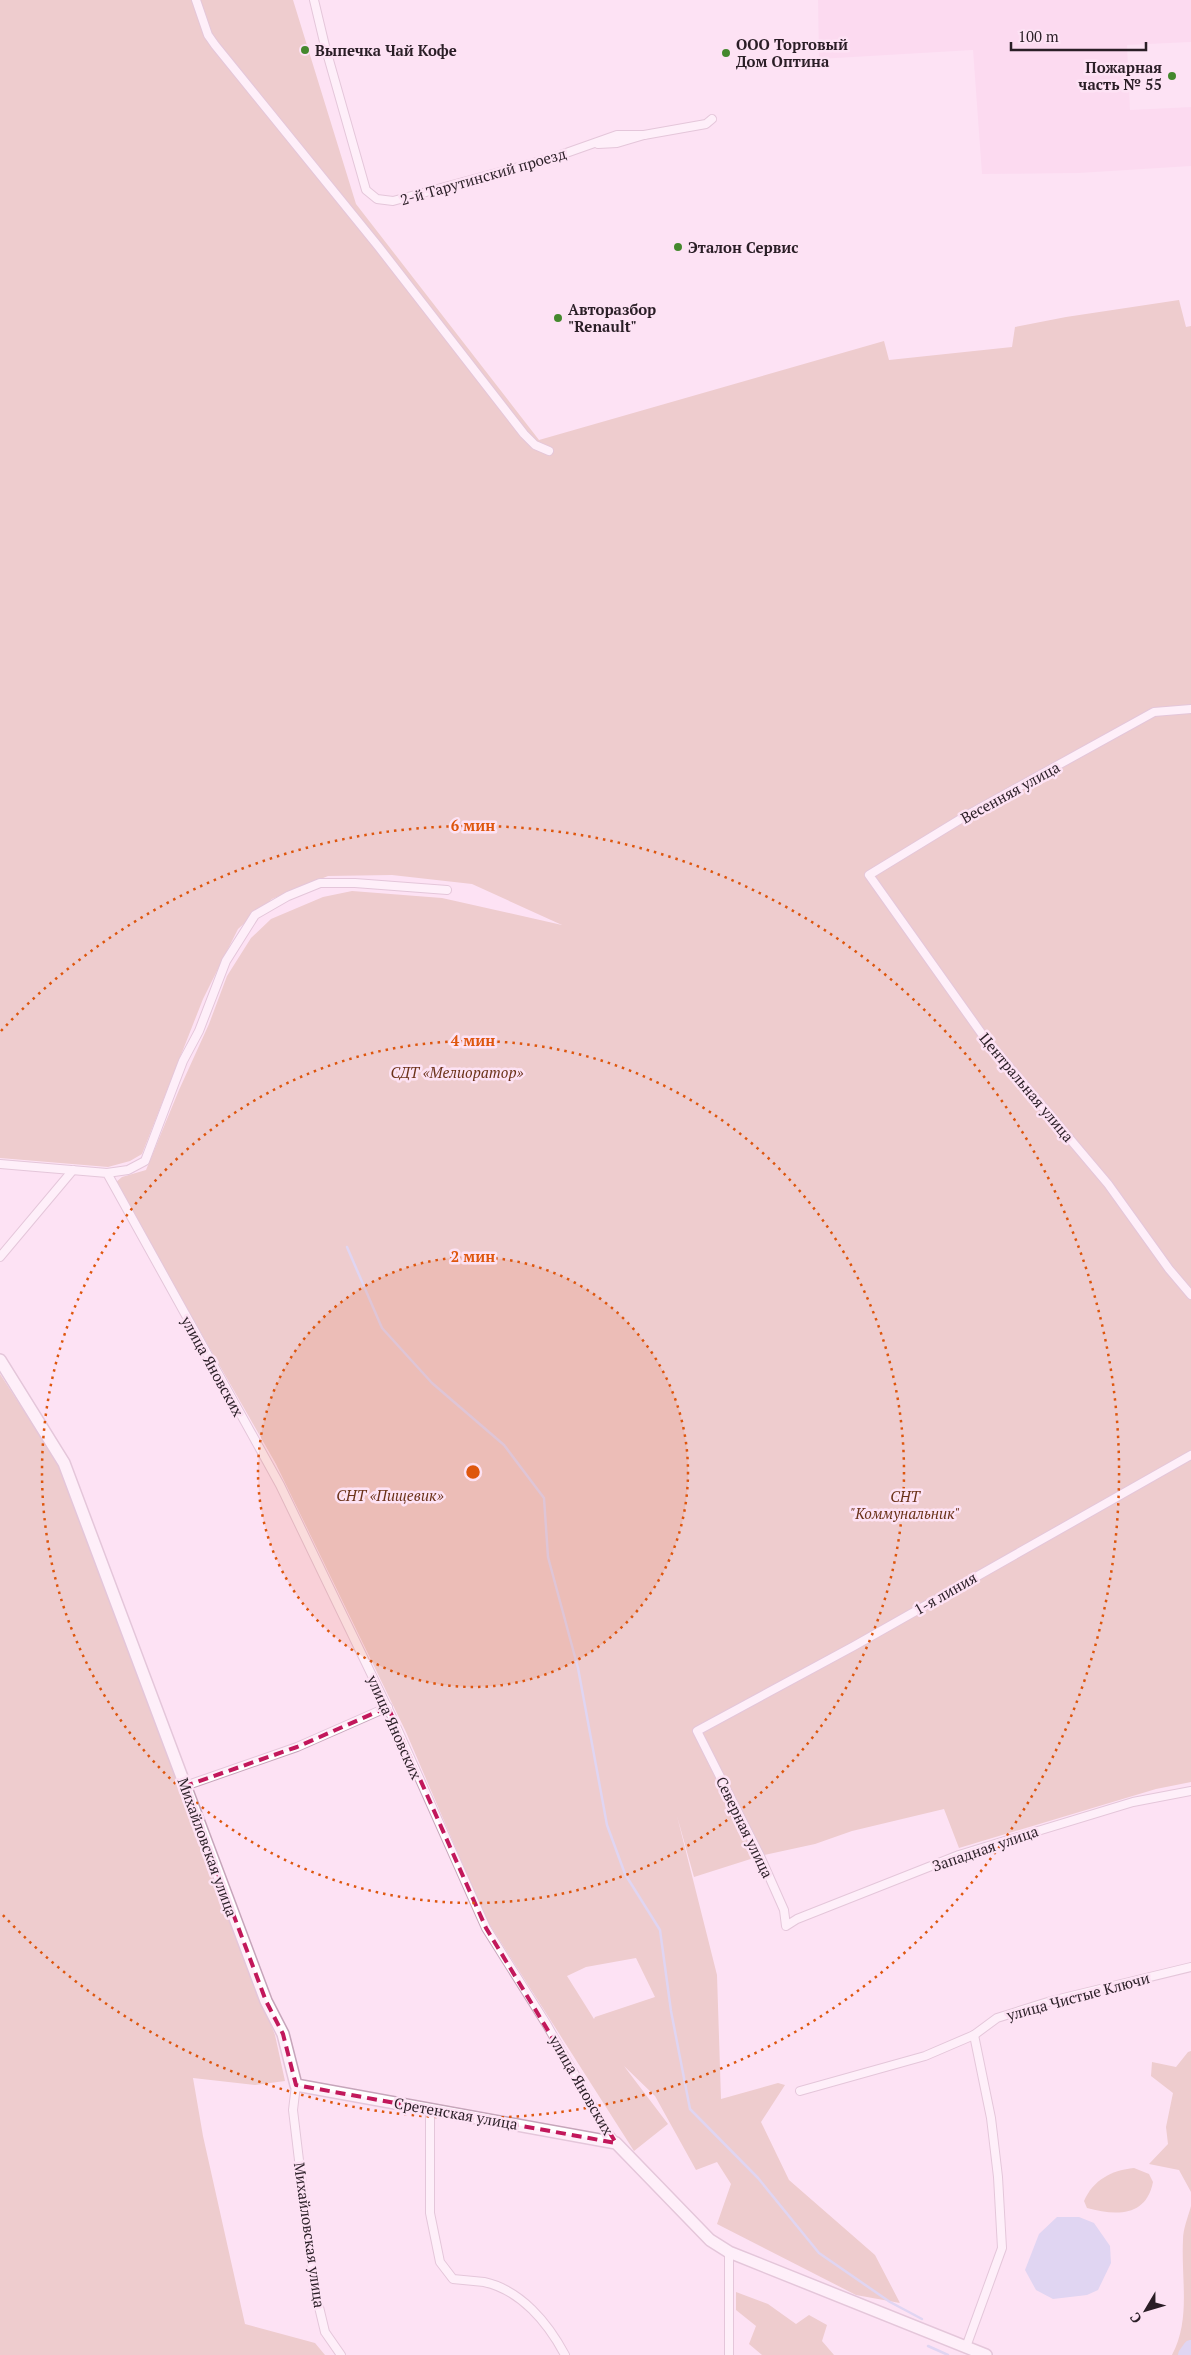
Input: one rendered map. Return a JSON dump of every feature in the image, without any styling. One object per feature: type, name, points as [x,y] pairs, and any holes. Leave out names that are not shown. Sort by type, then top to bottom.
[{"type":"street","points":[[196,0],[208,35],[455,343],[524,434],[535,445],[549,451]]},
{"type":"street","name":"2-й Тарутинский проезд","points":[[314,0],[325,46],[366,190],[377,199],[393,201],[552,158],[617,135],[644,135],[706,124],[712,119]]},
{"type":"street","name":"Весенняя улица","points":[[869,876],[964,817],[1154,712],[1191,709]]},
{"type":"street","name":"Центральная улица","points":[[869,876],[984,1037],[1001,1054],[1108,1184],[1169,1269],[1191,1295]]},
{"type":"street","points":[[0,1164],[107,1173],[128,1170],[145,1161],[183,1061],[199,1031],[226,961],[255,915],[288,896],[320,883],[355,883],[448,890]]},
{"type":"street","points":[[0,1257],[73,1170]]},
{"type":"street","name":"улица Яновских","points":[[107,1173],[280,1485],[388,1707],[486,1928],[547,2025],[606,2130],[616,2143],[710,2240],[728,2252],[986,2355]]},
{"type":"street","name":"Михайловская улица","points":[[0,1360],[64,1463],[266,2000],[283,2034],[296,2085],[293,2110],[314,2286],[325,2332],[341,2355]]},
{"type":"street","name":"1-я линия","points":[[698,1731],[854,1646],[1191,1455]]},
{"type":"street","points":[[186,1786],[297,1747],[388,1707]]},
{"type":"street","name":"Северная улица","points":[[698,1731],[760,1856],[784,1910],[786,1926]]},
{"type":"street","name":"Западная улица","points":[[786,1926],[797,1919],[959,1855],[1133,1802],[1191,1791]]},
{"type":"street","name":"улица Чистые Ключи","points":[[800,2091],[925,2056],[974,2035],[996,2018],[1050,2001],[1191,1967]]},
{"type":"street","points":[[966,2347],[1002,2248],[998,2177],[991,2118],[974,2035]]},
{"type":"street","name":"Сретенская улица","points":[[296,2085],[616,2143]]},
{"type":"street","points":[[430,2108],[430,2213],[440,2262],[453,2279],[486,2283],[520,2298],[545,2324],[566,2355]]},
{"type":"street","points":[[728,2252],[729,2355]]},
{"type":"highlighted area","points":[[388,1707],[486,1928],[616,2143],[296,2085],[283,2034],[266,2001],[185,1786],[297,1747]]},
{"type":"shaded area","points":[[818,0],[1191,0],[1191,42],[1127,45],[1130,110],[1191,107],[1191,166],[1079,173],[982,174],[973,50],[819,59]]},
{"type":"green space","points":[[0,0],[293,0],[356,204],[539,440],[884,341],[889,360],[1012,347],[1015,327],[1066,317],[1179,300],[1186,327],[1191,326],[1191,1782],[1156,1789],[959,1848],[944,1809],[852,1831],[815,1844],[760,1856],[694,1877],[677,1816],[717,1975],[721,2099],[778,2083],[785,2085],[761,2122],[789,2180],[875,2255],[900,2303],[856,2295],[717,2224],[731,2184],[717,2162],[696,2170],[655,2096],[624,2066],[668,2124],[634,2151],[486,1919],[406,1732],[276,1464],[115,1183],[122,1177],[146,1170],[209,1024],[227,976],[251,938],[271,919],[323,897],[352,891],[442,898],[562,925],[472,884],[392,875],[328,876],[272,899],[238,929],[203,999],[142,1154],[130,1161],[108,1167],[0,1158]],"holes":[[[636,1958],[655,1997],[595,2017],[594,2019],[567,1976],[586,1967]]]},
{"type":"green space","points":[[0,1374],[56,1460],[275,2035],[285,2081],[255,2085],[193,2078],[203,2136],[245,2324],[315,2343],[325,2355],[0,2355]]},
{"type":"green space","points":[[1191,2051],[1191,2192],[1179,2170],[1149,2164],[1168,2144],[1166,2127],[1173,2093],[1151,2076],[1152,2062],[1176,2067],[1188,2052]]},
{"type":"green space","points":[[1134,2168],[1149,2174],[1153,2182],[1144,2202],[1137,2208],[1119,2213],[1087,2208],[1084,2201],[1098,2182],[1118,2171]]},
{"type":"green space","points":[[1191,2206],[1191,2355],[1172,2355],[1178,2341],[1183,2313],[1183,2236]]},
{"type":"green space","points":[[736,2292],[768,2304],[796,2324],[809,2315],[827,2325],[822,2341],[834,2355],[762,2355],[749,2344],[756,2326],[736,2310]]},
{"type":"water","points":[[1057,2217],[1079,2217],[1094,2223],[1110,2246],[1111,2263],[1098,2290],[1087,2295],[1053,2299],[1036,2290],[1025,2270],[1039,2234]]},
{"type":"waterway","points":[[347,1247],[382,1328],[432,1383],[504,1445],[544,1498],[548,1557],[578,1668],[607,1825],[625,1874],[660,1930],[671,2011],[690,2109],[758,2178],[819,2253],[890,2302],[922,2319]]},
{"type":"waterway","points":[[928,2346],[948,2355]]},
{"type":"waterway","points":[[1186,2355],[1191,2348]]},
{"type":"place","name":"Выпечка Чай Кофе","points":[[305,50]]},
{"type":"place","name":"ООО Торговый Дом Оптина","points":[[726,53]]},
{"type":"place","name":"Пожарная часть № 55","points":[[1172,76]]},
{"type":"place","name":"Эталон Сервис","points":[[678,247]]},
{"type":"place","name":"Авторазбор \"Renault\"","points":[[558,318]]},
{"type":"park label","name":"СДТ «Мелиоратор»","points":[[457,1072]]},
{"type":"park label","name":"СНТ «Пищевик»","points":[[390,1495]]},
{"type":"park label","name":"СНТ \"Коммунальник\"","points":[[905,1504]]}]
